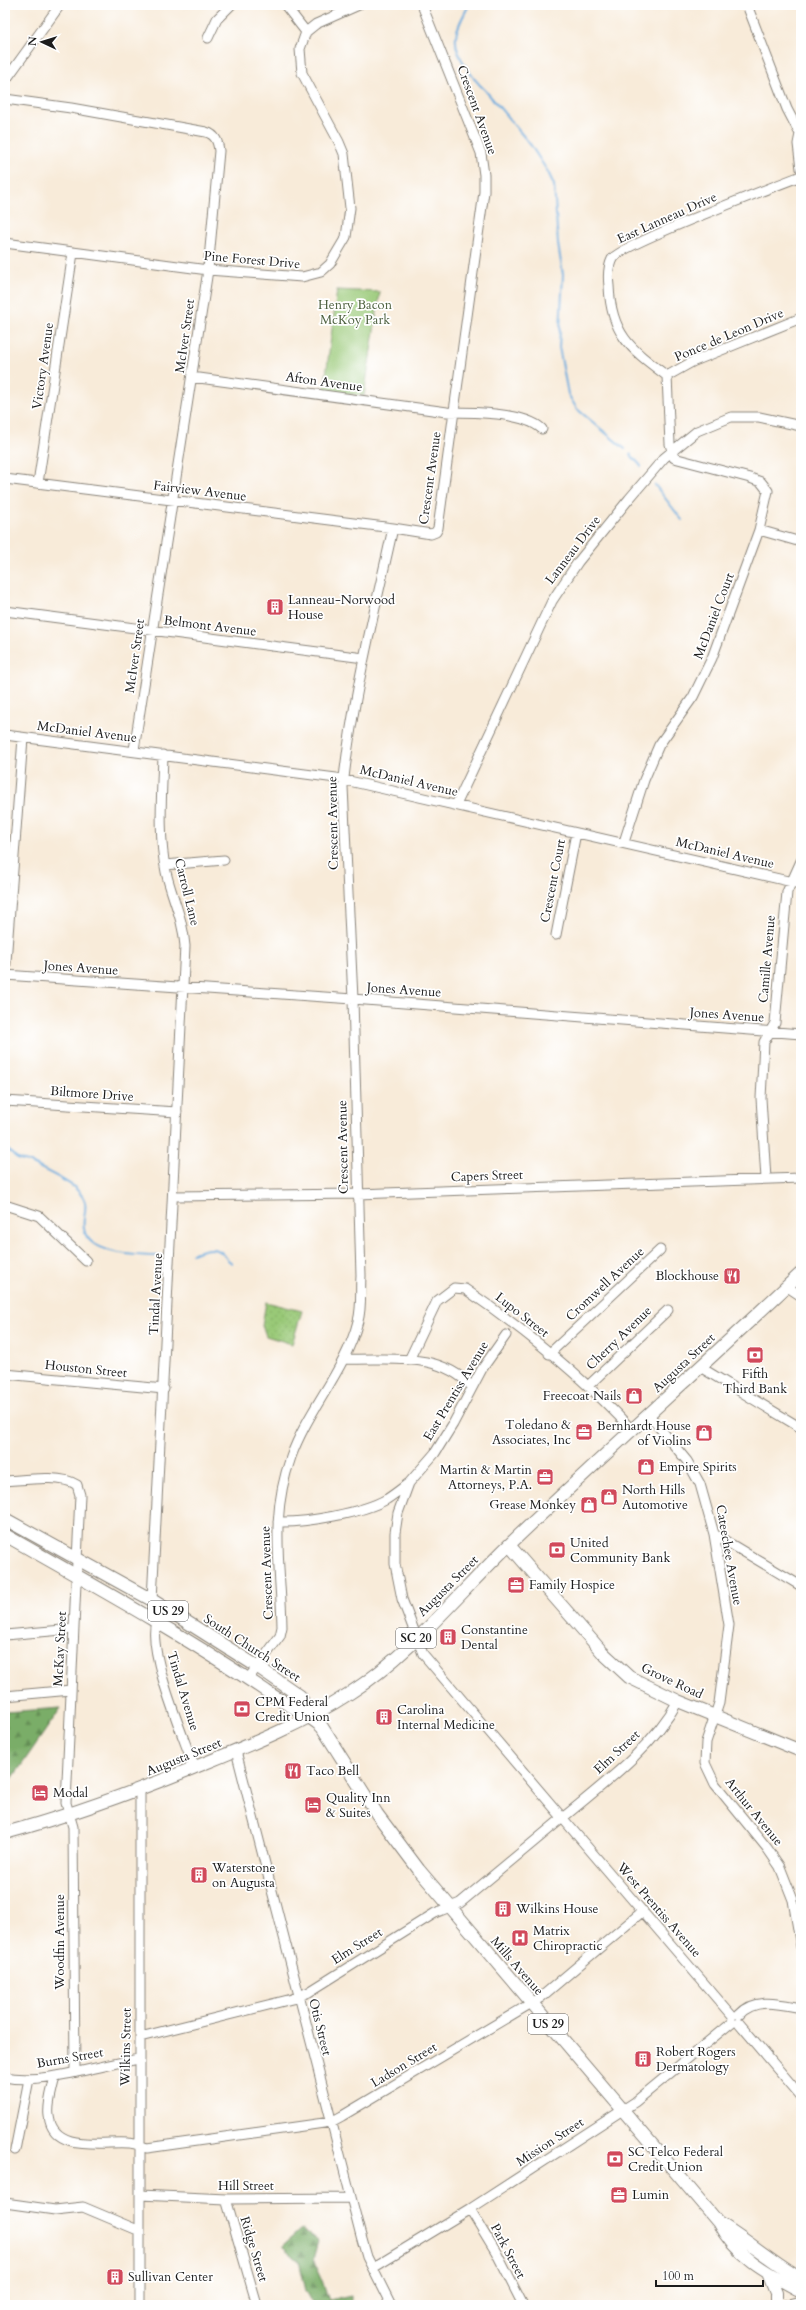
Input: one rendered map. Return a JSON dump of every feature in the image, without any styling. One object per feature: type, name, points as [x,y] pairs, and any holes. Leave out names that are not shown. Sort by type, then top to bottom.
[{"type":"main road","name":"Augusta Street","points":[[5,1833],[140,1790],[236,1751],[311,1716],[372,1678],[416,1639],[509,1545],[801,1272]]},
{"type":"main road","name":"South Church Street","points":[[5,1519],[152,1600],[258,1667],[300,1696],[311,1716]]},
{"type":"main road","name":"US 29","points":[[5,1535],[156,1622],[295,1710],[311,1716]]},
{"type":"main road","name":"Grove Road","points":[[509,1545],[612,1663],[629,1677],[678,1701],[801,1751]]},
{"type":"main road","name":"Mills Avenue","points":[[311,1716],[325,1731],[392,1834],[448,1907],[718,2222],[727,2239],[768,2273],[801,2291]]},
{"type":"main road","name":"Mills Avenue","points":[[718,2222],[736,2233],[775,2263],[801,2279]]},
{"type":"main road","points":[[768,2273],[776,2293],[776,2305]]},
{"type":"street","points":[[5,81],[60,5]]},
{"type":"street","points":[[208,38],[217,19],[232,5]]},
{"type":"street","points":[[285,5],[306,32],[320,22],[359,5]]},
{"type":"street","name":"Crescent Avenue","points":[[248,1679],[280,1636],[282,1628],[277,1556],[278,1522],[291,1457],[300,1437],[344,1359],[355,1333],[360,1303],[353,999],[344,779],[346,759],[364,658],[393,528],[436,532],[438,528],[482,213],[484,175],[483,163],[474,134],[422,5]]},
{"type":"street","points":[[747,5],[787,109],[800,131],[798,149],[801,169]]},
{"type":"street","name":"Pine Forest Drive","points":[[5,243],[208,270],[295,277],[314,276],[330,264],[346,237],[349,225],[350,208],[346,164],[339,142],[300,69],[300,49],[306,32]]},
{"type":"street","name":"McIver Street","points":[[5,99],[71,108],[211,133],[218,142],[219,151],[208,270],[134,750]]},
{"type":"street","name":"East Lanneau Drive","points":[[667,376],[629,346],[619,331],[612,312],[609,292],[608,278],[612,259],[615,255],[651,237],[801,176]]},
{"type":"street","name":"Victory Avenue","points":[[38,483],[73,253]]},
{"type":"street","name":"Ponce de Leon Drive","points":[[667,376],[692,362],[801,318]]},
{"type":"street","points":[[667,376],[671,452]]},
{"type":"street","name":"Afton Avenue","points":[[192,377],[453,412],[461,411],[528,420],[542,429]]},
{"type":"street","name":"Lanneau Drive","points":[[456,805],[552,601],[578,562],[629,499],[671,452],[697,431],[731,417],[759,417],[801,426]]},
{"type":"street","name":"McDaniel Court","points":[[624,842],[644,780],[659,745],[693,697],[710,665],[759,530],[768,496],[766,486],[750,478],[685,462],[674,458],[671,452]]},
{"type":"street","name":"Fairview Avenue","points":[[5,479],[393,528]]},
{"type":"street","points":[[759,530],[801,542]]},
{"type":"street","name":"Belmont Avenue","points":[[5,611],[151,632],[364,658]]},
{"type":"street","name":"McDaniel Avenue","points":[[5,735],[134,750],[344,779],[576,833],[624,842],[797,883]]},
{"type":"street","points":[[5,975],[23,738]]},
{"type":"street","name":"Carroll Lane","points":[[163,755],[162,819],[165,865],[184,930],[182,989]]},
{"type":"street","name":"Crescent Court","points":[[556,935],[576,833]]},
{"type":"street","points":[[165,865],[224,860]]},
{"type":"street","name":"Camille Avenue","points":[[766,1179],[761,1098],[764,1042],[775,1023],[787,892],[797,883],[801,861]]},
{"type":"street","name":"Jones Avenue","points":[[5,975],[182,989],[353,999],[801,1034]]},
{"type":"street","name":"Tindal Avenue","points":[[152,1600],[174,1196],[182,989]]},
{"type":"street","name":"Biltmore Drive","points":[[5,1101],[177,1112]]},
{"type":"street","name":"Capers Street","points":[[174,1196],[358,1194],[801,1178]]},
{"type":"street","points":[[5,1206],[39,1216],[86,1261]]},
{"type":"street","name":"Cromwell Avenue","points":[[549,1354],[660,1250]]},
{"type":"street","points":[[786,1286],[801,1296]]},
{"type":"street","name":"Lupo Street","points":[[409,1360],[437,1301],[454,1288],[460,1288],[482,1301],[588,1386],[632,1430]]},
{"type":"street","name":"Cherry Avenue","points":[[588,1386],[668,1310]]},
{"type":"street","name":"East Prentiss Avenue","points":[[416,1639],[402,1599],[394,1553],[398,1513],[410,1483],[435,1453],[453,1424],[493,1351],[506,1335]]},
{"type":"street","points":[[344,1359],[409,1360],[439,1363],[458,1373],[472,1387]]},
{"type":"street","points":[[700,1368],[801,1428]]},
{"type":"street","name":"Houston Street","points":[[5,1374],[164,1390]]},
{"type":"street","name":"Cateechee Avenue","points":[[649,1415],[694,1471],[704,1496],[714,1534],[729,1625],[719,1703],[714,1716]]},
{"type":"street","name":"McKay Street","points":[[5,1481],[61,1480],[77,1485],[80,1495],[66,1803],[68,1814]]},
{"type":"street","points":[[278,1522],[329,1516],[363,1508],[386,1500],[410,1483]]},
{"type":"street","points":[[714,1534],[801,1586]]},
{"type":"street","name":"Tindal Avenue","points":[[156,1622],[155,1630],[161,1669],[194,1768]]},
{"type":"street","points":[[5,1635],[74,1629]]},
{"type":"street","name":"West Prentiss Avenue","points":[[416,1639],[423,1654],[801,2096]]},
{"type":"street","points":[[5,1696],[71,1690]]},
{"type":"street","name":"Elm Street","points":[[140,2037],[299,1997],[435,1913],[460,1903],[563,1818],[646,1744],[671,1714],[678,1701]]},
{"type":"street","name":"Arthur Avenue","points":[[714,1716],[705,1751],[705,1763],[709,1774],[780,1868],[793,1900],[801,1946]]},
{"type":"street","name":"Otis Street","points":[[236,1751],[363,2243],[391,2305]]},
{"type":"street","name":"Wilkins Street","points":[[140,1790],[140,2305]]},
{"type":"street","name":"Woodfin Avenue","points":[[68,1814],[73,1827],[74,2071]]},
{"type":"street","name":"Ladson Street","points":[[55,2076],[49,2114],[53,2128],[58,2134],[76,2142],[130,2143],[146,2148],[331,2122],[388,2090],[531,2003],[587,1960],[643,1911]]},
{"type":"street","name":"Mission Street","points":[[373,2268],[470,2209],[646,2094],[735,2019],[758,2004],[771,2003],[801,2008]]},
{"type":"street","name":"Burns Street","points":[[5,2077],[29,2079],[55,2076],[74,2071],[139,2060]]},
{"type":"street","points":[[15,2150],[29,2079]]},
{"type":"street","name":"Hill Street","points":[[140,2195],[226,2199],[351,2198]]},
{"type":"street","name":"Ridge Street","points":[[226,2199],[257,2305]]},
{"type":"street","points":[[5,2203],[55,2210],[83,2207],[140,2231]]},
{"type":"street","name":"Park Street","points":[[470,2209],[496,2252],[523,2305]]},
{"type":"street","points":[[786,2305],[801,2301]]},
{"type":"green space","name":"Henry Bacon McKoy Park","points":[[337,290],[380,292],[364,396],[324,391]]},
{"type":"green space","points":[[266,1302],[302,1311],[292,1344],[266,1336],[262,1325]]},
{"type":"green space","points":[[61,1708],[5,1789],[5,1712]]},
{"type":"green space","points":[[301,2229],[318,2241],[313,2259],[322,2279],[329,2301],[351,2296],[351,2305],[314,2305],[306,2291],[299,2261],[282,2246]]},
{"type":"waterway","points":[[469,5],[456,35],[457,49],[460,57],[474,78],[530,144],[548,172],[554,185],[558,244],[563,275],[559,347],[568,394],[577,409],[625,449]]},
{"type":"waterway","points":[[630,454],[641,466]]},
{"type":"waterway","points":[[655,485],[682,520]]},
{"type":"waterway","points":[[5,1147],[16,1158],[31,1163],[59,1177],[80,1193],[85,1203],[84,1229],[88,1238],[95,1245],[118,1253],[130,1255],[163,1256]]},
{"type":"waterway","points":[[192,1254],[212,1249],[220,1251],[232,1263]]},
{"type":"place","name":"Lanneau-Norwood House","points":[[275,607]]},
{"type":"place","name":"Blockhouse","points":[[732,1276]]},
{"type":"place","name":"Fifth Third Bank","points":[[755,1355]]},
{"type":"place","name":"Freecoat Nails","points":[[634,1396]]},
{"type":"place","name":"Toledano & Associates, Inc","points":[[584,1432]]},
{"type":"place","name":"Bernhardt House of Violins","points":[[704,1433]]},
{"type":"place","name":"Empire Spirits","points":[[646,1467]]},
{"type":"place","name":"Martin & Martin Attorneys, P.A.","points":[[545,1477]]},
{"type":"place","name":"North Hills Automotive","points":[[609,1497]]},
{"type":"place","name":"Grease Monkey","points":[[589,1505]]},
{"type":"place","name":"United Community Bank","points":[[557,1550]]},
{"type":"place","name":"Family Hospice","points":[[516,1585]]},
{"type":"place","name":"Constantine Dental","points":[[448,1637]]},
{"type":"place","name":"CPM Federal Credit Union","points":[[242,1709]]},
{"type":"place","name":"Carolina Internal Medicine","points":[[384,1717]]},
{"type":"place","name":"Taco Bell","points":[[293,1771]]},
{"type":"place","name":"Modal","points":[[40,1793]]},
{"type":"place","name":"Quality Inn & Suites","points":[[313,1805]]},
{"type":"place","name":"Waterstone on Augusta","points":[[199,1875]]},
{"type":"place","name":"Wilkins House","points":[[503,1909]]},
{"type":"place","name":"Matrix Chiropractic","points":[[520,1938]]},
{"type":"place","name":"Robert Rogers Dermatology","points":[[643,2059]]},
{"type":"place","name":"SC Telco Federal Credit Union","points":[[615,2159]]},
{"type":"place","name":"Lumin","points":[[619,2195]]},
{"type":"place","name":"Sullivan Center","points":[[115,2277]]}]
